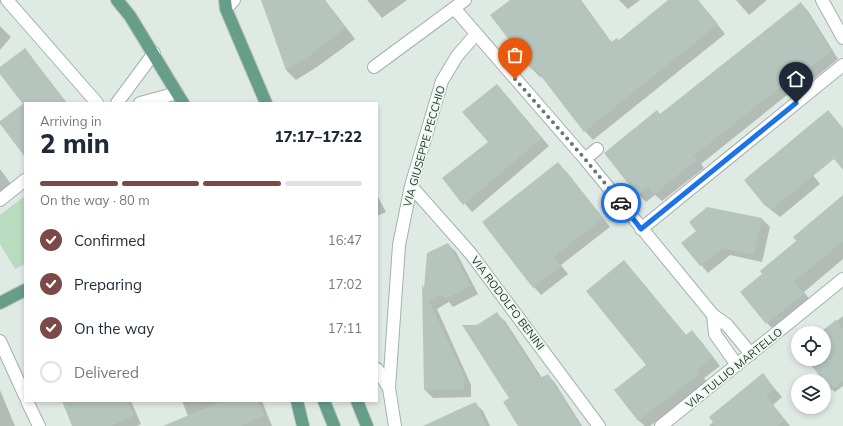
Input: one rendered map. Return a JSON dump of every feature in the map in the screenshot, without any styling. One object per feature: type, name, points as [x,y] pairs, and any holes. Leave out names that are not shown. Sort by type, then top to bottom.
[{"type":"main road","points":[[117,0],[130,16],[154,53],[180,98]]},
{"type":"main road","points":[[129,0],[130,16]]},
{"type":"main road","points":[[216,0],[225,4],[266,102]]},
{"type":"main road","points":[[0,303],[24,291]]},
{"type":"main road","points":[[296,402],[303,426]]},
{"type":"main road","points":[[324,402],[334,426]]},
{"type":"main road","points":[[357,402],[367,426]]},
{"type":"street","points":[[7,0],[96,102]]},
{"type":"street","points":[[225,4],[234,0]]},
{"type":"street","points":[[374,67],[465,0]]},
{"type":"street","points":[[822,0],[843,38]]},
{"type":"street","points":[[454,8],[585,159],[713,315],[727,324],[751,354]]},
{"type":"street","name":"VIA GIUSEPPE PECCHIO","points":[[389,388],[398,245],[411,186],[442,81],[457,56],[476,34]]},
{"type":"street","points":[[118,102],[154,53]]},
{"type":"street","points":[[641,229],[843,65]]},
{"type":"street","points":[[148,102],[180,98]]},
{"type":"street","points":[[585,159],[597,149]]},
{"type":"street","points":[[0,200],[24,181]]},
{"type":"street","name":"VIA RODOLFO BENINI","points":[[411,186],[471,254],[599,426]]},
{"type":"street","name":"VIA TULLIO MARTELLO","points":[[661,426],[843,279]]},
{"type":"street","points":[[713,315],[715,334],[737,365]]},
{"type":"street","points":[[0,342],[24,394]]},
{"type":"street","points":[[378,371],[389,388],[396,426]]},
{"type":"street","points":[[27,402],[39,426]]},
{"type":"green space","points":[[24,197],[24,264],[15,269],[0,244],[0,215]]},
{"type":"building","points":[[261,0],[324,0],[345,28],[307,58],[286,70]]},
{"type":"building","points":[[510,0],[580,0],[611,42],[617,38],[619,40],[668,0],[698,0],[718,24],[584,132],[534,67],[531,69],[490,15]]},
{"type":"building","points":[[801,2],[831,51],[796,79],[794,76],[694,156],[697,160],[654,194],[648,187],[637,195],[604,153],[657,110],[660,114]]},
{"type":"building","points":[[25,48],[65,102],[22,103],[0,74],[0,67]]},
{"type":"building","points":[[497,84],[542,138],[463,205],[442,178],[488,142],[462,112]]},
{"type":"building","points":[[24,103],[24,156],[0,124],[0,121]]},
{"type":"building","points":[[828,110],[843,128],[843,170],[834,159],[771,210],[766,204],[765,206],[744,180]]},
{"type":"building","points":[[558,162],[603,218],[554,257],[561,266],[533,288],[482,222]]},
{"type":"building","points":[[843,195],[843,241],[794,282],[804,294],[766,324],[740,292],[762,274],[760,271],[796,241],[793,237]]},
{"type":"building","points":[[707,207],[762,218],[754,255],[722,248],[700,266],[681,243],[696,231],[689,222]]},
{"type":"building","points":[[448,243],[471,286],[445,299],[441,294],[429,301],[464,376],[464,390],[424,390],[422,284],[424,288],[427,253]]},
{"type":"building","points":[[624,260],[686,335],[692,330],[713,357],[697,370],[700,374],[638,421],[614,390],[646,365],[586,291]]},
{"type":"building","points":[[497,312],[540,378],[548,374],[580,426],[518,426],[503,402],[509,398],[462,325],[477,325]]},
{"type":"building","points":[[836,320],[843,329],[843,381],[831,390],[831,374],[818,374],[812,366],[831,366],[831,326],[828,326]]},
{"type":"building","points":[[763,373],[775,389],[766,396],[785,420],[777,426],[716,426],[709,417]]},
{"type":"building","points":[[62,402],[127,402],[134,416],[110,426],[72,426]]},
{"type":"building","points":[[220,402],[258,402],[264,416],[240,426],[163,426]]},
{"type":"building","points":[[476,402],[486,426],[423,426],[464,407]]},
{"type":"way so far","points":[[515,79],[585,159],[621,203]]},
{"type":"route","points":[[621,203],[641,229],[796,103]]}]
